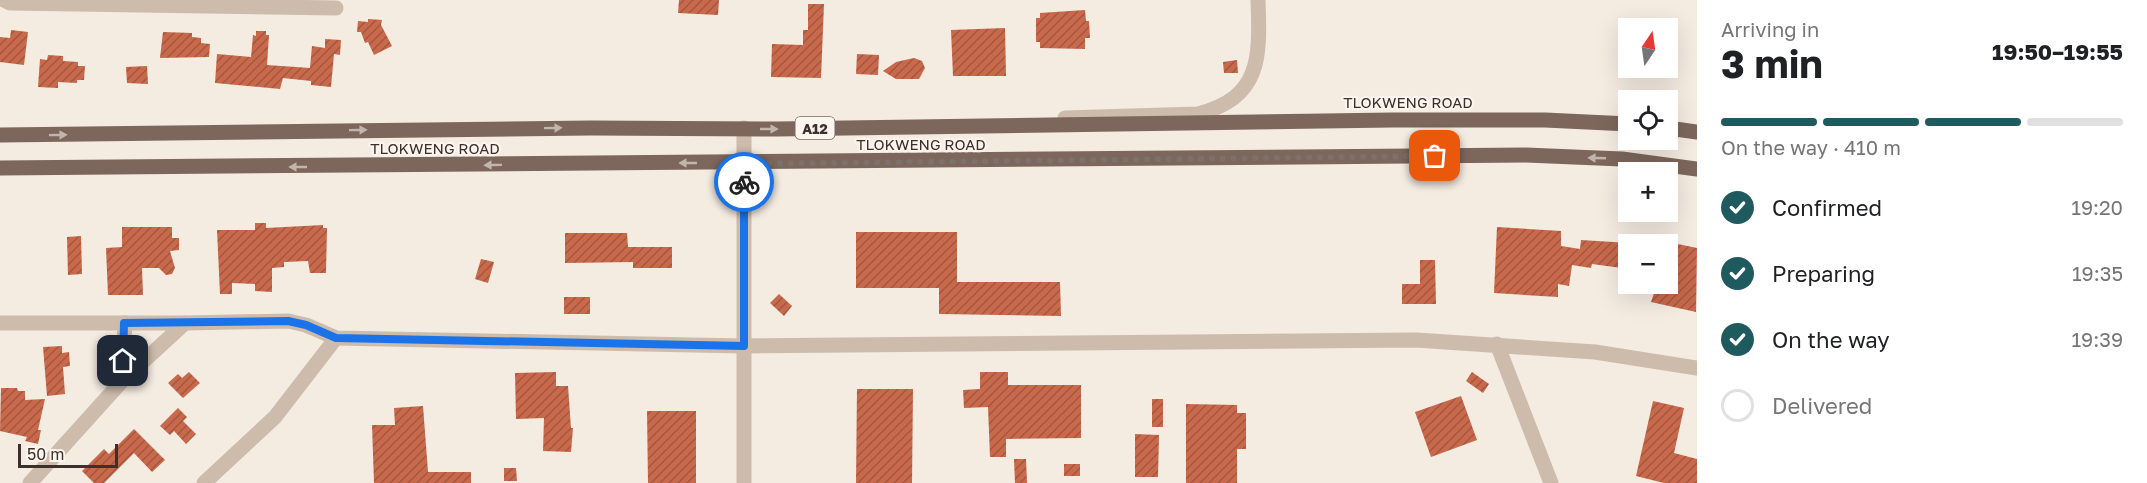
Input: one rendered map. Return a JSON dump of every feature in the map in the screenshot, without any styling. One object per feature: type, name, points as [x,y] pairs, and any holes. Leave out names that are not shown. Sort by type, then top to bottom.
[{"type":"main road","name":"TLOKWENG ROAD","points":[[0,133],[30,135],[1393,120],[1545,120],[1618,123]]},
{"type":"main road","points":[[1678,129],[1697,132]]},
{"type":"main road","name":"TLOKWENG ROAD","points":[[0,168],[744,164],[1526,155],[1622,159],[1697,169]]},
{"type":"street","points":[[4,0],[10,3],[336,8]]},
{"type":"street","points":[[1028,123],[1047,119],[1113,115],[1198,114],[1217,109],[1234,100],[1256,67],[1258,0]]},
{"type":"street","points":[[744,128],[744,483]]},
{"type":"street","points":[[0,323],[288,321],[306,325],[336,338],[744,346],[1416,340],[1594,352],[1697,368]]},
{"type":"street","points":[[122,381],[124,323]]},
{"type":"street","points":[[30,483],[122,381],[185,323]]},
{"type":"street","points":[[204,483],[275,417],[336,338]]},
{"type":"street","points":[[1497,344],[1551,483]]},
{"type":"building","points":[[679,0],[719,0],[718,15],[678,13]]},
{"type":"building","points":[[808,4],[824,4],[821,78],[771,77],[772,44],[803,45],[803,30],[808,30]]},
{"type":"building","points":[[1085,10],[1086,21],[1089,21],[1090,38],[1085,38],[1085,49],[1040,48],[1040,42],[1036,42],[1036,18],[1040,18],[1040,13]]},
{"type":"building","points":[[368,19],[382,20],[381,25],[392,46],[374,55],[368,42],[365,43],[361,32],[357,32],[358,21],[368,22]]},
{"type":"building","points":[[1005,28],[1006,76],[953,76],[951,30]]},
{"type":"building","points":[[11,30],[28,32],[24,65],[0,62],[0,37],[10,38]]},
{"type":"building","points":[[256,31],[266,31],[266,35],[269,35],[267,65],[310,68],[312,46],[325,48],[325,39],[341,40],[340,55],[334,54],[331,87],[311,85],[311,81],[283,78],[280,89],[215,83],[217,54],[251,57],[253,35],[256,36]]},
{"type":"building","points":[[163,32],[192,33],[192,37],[201,38],[201,43],[210,44],[209,57],[160,58]]},
{"type":"building","points":[[857,54],[879,55],[878,75],[856,74]]},
{"type":"building","points":[[48,55],[63,56],[63,61],[78,62],[78,66],[85,66],[84,80],[77,80],[77,83],[58,82],[58,88],[38,87],[40,59],[47,60]]},
{"type":"building","points":[[914,58],[922,61],[925,68],[919,79],[896,79],[883,71],[896,62]]},
{"type":"building","points":[[1237,60],[1238,73],[1224,73],[1223,62]]},
{"type":"building","points":[[147,66],[148,84],[127,83],[126,67]]},
{"type":"building","points":[[255,223],[266,223],[266,228],[323,225],[323,228],[327,228],[326,273],[310,273],[308,261],[284,262],[284,267],[272,268],[272,292],[255,291],[255,284],[232,283],[232,294],[220,294],[217,230],[255,230]]},
{"type":"building","points":[[122,227],[172,227],[172,238],[179,238],[179,250],[170,251],[175,268],[172,274],[166,275],[159,268],[142,268],[143,295],[108,295],[106,248],[122,247]]},
{"type":"building","points":[[1497,227],[1561,231],[1561,246],[1580,249],[1581,240],[1618,242],[1618,268],[1592,264],[1591,268],[1572,265],[1569,286],[1558,284],[1558,297],[1494,293]]},
{"type":"building","points":[[856,232],[957,232],[957,282],[1060,282],[1061,316],[939,314],[939,288],[856,288]]},
{"type":"building","points":[[565,233],[627,233],[628,247],[672,247],[672,268],[633,268],[633,262],[565,263]]},
{"type":"building","points":[[81,236],[82,274],[68,275],[67,237]]},
{"type":"building","points":[[1678,244],[1697,248],[1696,312],[1651,302],[1654,294],[1678,294]]},
{"type":"building","points":[[481,259],[494,262],[488,283],[475,279]]},
{"type":"building","points":[[1420,260],[1435,260],[1436,304],[1402,304],[1402,284],[1420,284]]},
{"type":"building","points":[[779,294],[792,306],[784,316],[770,303]]},
{"type":"building","points":[[564,297],[590,297],[590,314],[564,314]]},
{"type":"building","points":[[62,346],[62,353],[69,352],[70,366],[63,367],[65,394],[47,396],[43,347]]},
{"type":"building","points":[[189,372],[200,383],[183,398],[168,383],[178,374],[182,378]]},
{"type":"building","points":[[556,372],[556,386],[568,386],[571,428],[573,428],[571,452],[543,451],[544,418],[516,419],[515,373]]},
{"type":"building","points":[[980,372],[1008,372],[1008,385],[1081,385],[1081,438],[1006,439],[1006,457],[990,457],[988,407],[964,408],[963,390],[980,389]]},
{"type":"building","points":[[1472,372],[1489,384],[1483,393],[1466,381]]},
{"type":"building","points":[[1,388],[17,388],[18,391],[25,391],[25,400],[45,399],[38,430],[41,430],[38,444],[25,441],[27,437],[0,431]]},
{"type":"building","points":[[857,389],[913,389],[912,483],[856,483]]},
{"type":"building","points":[[1461,396],[1477,440],[1431,457],[1415,412]]},
{"type":"building","points":[[1152,399],[1163,399],[1163,427],[1152,427]]},
{"type":"building","points":[[1653,401],[1684,408],[1674,453],[1697,459],[1697,483],[1664,483],[1636,476]]},
{"type":"building","points":[[1186,404],[1237,405],[1237,413],[1246,413],[1246,449],[1237,449],[1237,483],[1186,483]]},
{"type":"building","points":[[423,406],[428,472],[471,472],[471,483],[374,483],[372,425],[395,425],[394,408]]},
{"type":"building","points":[[178,408],[187,417],[183,421],[196,434],[186,444],[174,431],[170,435],[160,426]]},
{"type":"building","points":[[647,411],[696,411],[696,483],[648,483]]},
{"type":"building","points":[[134,429],[165,460],[152,472],[134,453],[104,483],[94,483],[82,471],[104,449],[109,454]]},
{"type":"building","points":[[1135,434],[1159,435],[1158,477],[1135,477]]},
{"type":"building","points":[[1014,459],[1026,459],[1027,483],[1015,483]]},
{"type":"building","points":[[1064,464],[1080,464],[1080,476],[1064,476]]},
{"type":"building","points":[[504,468],[516,468],[517,481],[504,481]]},
{"type":"way so far","points":[[744,182],[744,164],[1435,156]]},
{"type":"route","points":[[123,361],[124,323],[271,320],[306,325],[336,338],[744,346],[744,182]]}]
